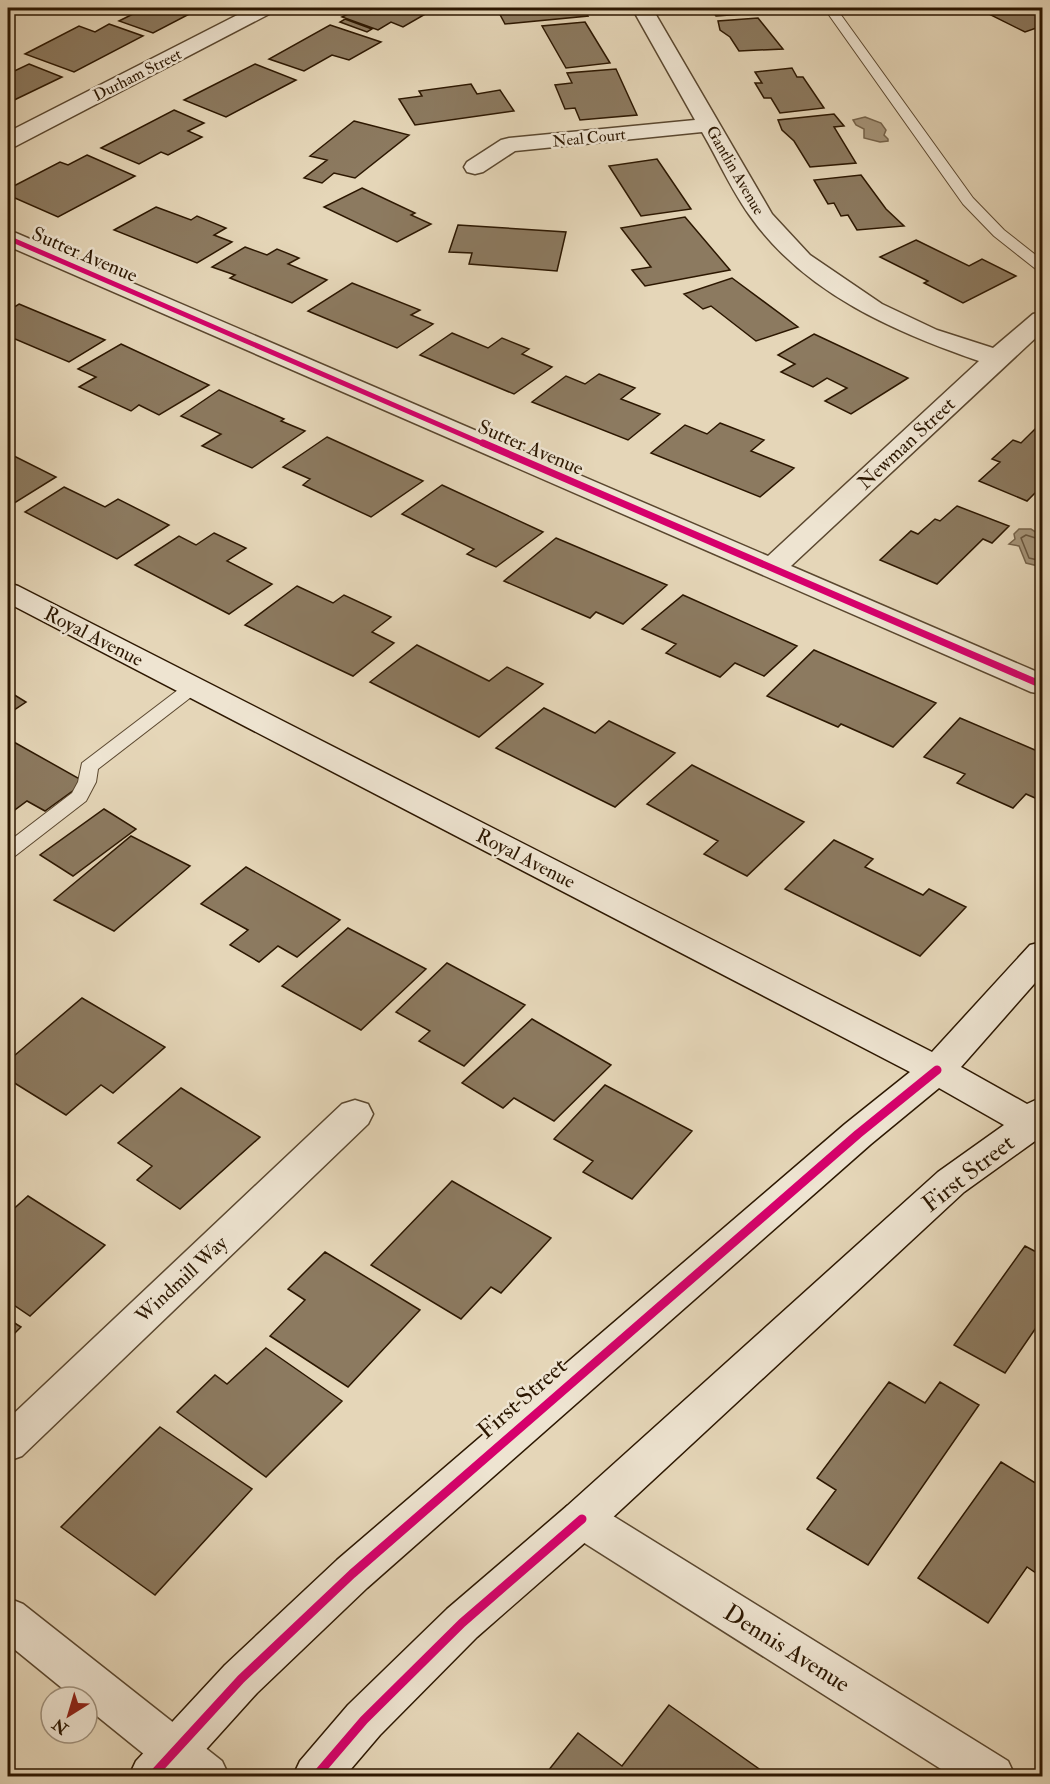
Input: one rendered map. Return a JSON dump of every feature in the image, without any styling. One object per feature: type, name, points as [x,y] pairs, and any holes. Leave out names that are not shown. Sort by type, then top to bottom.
[{"type":"street","name":"Durham Street","points":[[8,141],[266,8]]},
{"type":"street","name":"Gantlin Avenue","points":[[642,8],[762,217],[801,260],[873,309],[928,335],[997,358]]},
{"type":"street","name":"Neal Court","points":[[475,168],[509,145],[710,125]]},
{"type":"street","name":"Sutter Avenue","points":[[8,238],[1042,685]]},
{"type":"street","name":"Newman Street","points":[[771,569],[997,358],[1042,319]]},
{"type":"street","name":"Royal Avenue","points":[[8,592],[1039,1121]]},
{"type":"street","name":"First Street","points":[[178,1768],[241,1679],[352,1574],[814,1172],[937,1070],[1042,954]]},
{"type":"street","name":"Windmill Way","points":[[8,1444],[356,1114]]},
{"type":"street","name":"First Street","points":[[316,1776],[364,1720],[462,1623],[582,1519],[951,1182],[1039,1121]]},
{"type":"street","name":"Dennis Avenue","points":[[582,1519],[992,1776]]},
{"type":"street","points":[[8,1618],[178,1768]]},
{"type":"lane","points":[[830,8],[968,201],[999,233],[1042,267]]},
{"type":"lane","points":[[8,850],[79,796],[87,782],[89,767],[193,687]]},
{"type":"water","points":[[865,117],[881,123],[886,130],[884,135],[888,141],[880,142],[864,138],[864,129],[856,125],[853,120]]},
{"type":"water","points":[[1019,529],[1031,529],[1042,536],[1042,567],[1026,563],[1019,546],[1009,544],[1015,539],[1014,534]]},
{"type":"building","points":[[145,8],[199,9],[153,33],[119,21]]},
{"type":"building","points":[[360,8],[442,8],[434,9],[403,27],[391,22],[378,30],[342,17]]},
{"type":"building","points":[[583,8],[588,16],[505,24],[497,9]]},
{"type":"building","points":[[710,8],[754,8],[758,13],[716,16]]},
{"type":"building","points":[[965,8],[1031,8],[1042,14],[1042,26],[1025,32],[979,9],[972,11]]},
{"type":"building","points":[[758,18],[783,49],[739,51],[730,37],[720,30],[718,21]]},
{"type":"building","points":[[345,19],[372,29],[367,32],[340,22]]},
{"type":"building","points":[[585,22],[610,63],[566,68],[542,26]]},
{"type":"building","points":[[109,24],[143,36],[74,72],[25,54],[79,26],[95,32]]},
{"type":"building","points":[[330,25],[381,42],[349,60],[332,55],[304,71],[269,59]]},
{"type":"building","points":[[29,64],[62,77],[8,103],[8,74]]},
{"type":"building","points":[[255,64],[296,80],[226,117],[184,100]]},
{"type":"building","points":[[792,68],[797,77],[803,77],[824,108],[780,113],[771,98],[764,98],[755,83],[762,83],[755,72]]},
{"type":"building","points":[[616,69],[637,115],[580,120],[575,108],[565,109],[555,85],[572,83],[567,73]]},
{"type":"building","points":[[471,84],[477,94],[500,90],[514,111],[415,125],[399,99],[422,96],[419,91]]},
{"type":"building","points":[[174,110],[204,123],[188,131],[202,137],[168,155],[161,152],[139,164],[101,148]]},
{"type":"building","points":[[834,114],[844,126],[834,127],[856,163],[810,167],[794,141],[782,130],[778,120]]},
{"type":"building","points":[[354,121],[409,135],[355,178],[334,173],[322,183],[304,178],[327,160],[310,156]]},
{"type":"building","points":[[87,155],[135,176],[58,217],[8,195],[8,189],[60,162],[68,165]]},
{"type":"building","points":[[657,159],[691,209],[641,216],[609,166]]},
{"type":"building","points":[[861,175],[886,209],[904,226],[857,230],[848,215],[841,216],[834,203],[828,204],[814,180]]},
{"type":"building","points":[[362,188],[415,213],[411,215],[431,224],[397,242],[324,207]]},
{"type":"building","points":[[156,207],[191,220],[197,216],[226,228],[214,235],[232,242],[197,263],[114,230]]},
{"type":"building","points":[[685,217],[730,270],[645,286],[632,270],[651,267],[621,228]]},
{"type":"building","points":[[458,225],[566,232],[557,271],[469,264],[472,253],[449,252]]},
{"type":"building","points":[[916,240],[969,266],[982,259],[1016,276],[963,303],[924,283],[928,281],[880,257]]},
{"type":"building","points":[[245,247],[267,255],[277,249],[299,258],[288,264],[327,280],[292,303],[230,278],[235,275],[212,267]]},
{"type":"building","points":[[732,278],[798,327],[756,341],[711,306],[703,309],[684,294]]},
{"type":"building","points":[[352,283],[420,310],[411,315],[433,324],[397,348],[308,311]]},
{"type":"building","points":[[19,304],[105,340],[69,362],[8,336],[8,311]]},
{"type":"building","points":[[452,333],[488,348],[502,338],[529,349],[522,354],[552,367],[514,394],[420,355]]},
{"type":"building","points":[[814,334],[908,378],[851,414],[825,401],[847,388],[827,378],[813,387],[781,372],[795,364],[778,355]]},
{"type":"building","points":[[121,344],[209,385],[159,415],[139,405],[131,411],[79,387],[96,377],[78,369]]},
{"type":"building","points":[[599,374],[635,388],[621,399],[660,414],[628,440],[532,402],[566,376],[585,384]]},
{"type":"building","points":[[219,390],[305,431],[252,468],[202,446],[221,434],[181,416]]},
{"type":"building","points":[[720,423],[764,440],[751,451],[794,468],[760,497],[651,453],[685,425],[707,434]]},
{"type":"building","points":[[1036,428],[1042,430],[1042,486],[1027,501],[979,481],[1000,462],[992,459],[1013,440],[1021,443]]},
{"type":"building","points":[[327,437],[423,481],[371,517],[303,485],[310,479],[283,467]]},
{"type":"building","points":[[8,453],[56,477],[8,507]]},
{"type":"building","points":[[442,485],[543,532],[496,567],[467,554],[474,549],[402,514]]},
{"type":"building","points":[[64,487],[105,507],[118,499],[169,525],[117,559],[25,512]]},
{"type":"building","points":[[957,506],[1009,526],[992,543],[983,539],[937,584],[880,560],[911,531],[918,534],[935,519],[940,521]]},
{"type":"building","points":[[214,533],[246,548],[227,561],[272,584],[229,614],[135,565],[179,536],[196,545]]},
{"type":"building","points":[[556,538],[667,585],[623,624],[596,612],[590,618],[504,581]]},
{"type":"building","points":[[297,586],[333,603],[344,595],[391,617],[372,632],[394,643],[353,676],[245,625]]},
{"type":"building","points":[[683,595],[797,646],[764,676],[735,663],[720,677],[666,653],[676,644],[642,629]]},
{"type":"building","points":[[417,645],[489,681],[507,667],[543,684],[479,737],[370,682]]},
{"type":"building","points":[[814,650],[936,703],[893,747],[841,724],[838,727],[767,696]]},
{"type":"building","points":[[8,691],[26,702],[8,714]]},
{"type":"building","points":[[544,708],[595,733],[609,721],[675,753],[615,807],[496,748]]},
{"type":"building","points":[[960,718],[1042,753],[1042,801],[1026,794],[1013,808],[957,783],[965,774],[924,757]]},
{"type":"building","points":[[12,741],[85,782],[45,811],[27,801],[8,815],[8,744]]},
{"type":"building","points":[[692,765],[804,822],[747,876],[704,854],[718,841],[647,804]]},
{"type":"building","points":[[104,809],[136,829],[73,876],[40,855]]},
{"type":"building","points":[[131,836],[190,866],[114,931],[54,900]]},
{"type":"building","points":[[834,840],[873,859],[865,867],[923,895],[929,889],[966,907],[920,956],[785,889]]},
{"type":"building","points":[[246,867],[340,920],[297,957],[278,946],[259,962],[230,945],[248,930],[201,904]]},
{"type":"building","points":[[348,928],[426,969],[361,1030],[282,986]]},
{"type":"building","points":[[447,963],[525,1005],[464,1066],[419,1041],[430,1031],[396,1012]]},
{"type":"building","points":[[82,998],[165,1047],[113,1093],[101,1085],[66,1115],[8,1079],[8,1061]]},
{"type":"building","points":[[532,1019],[611,1065],[554,1121],[514,1098],[503,1108],[462,1083]]},
{"type":"building","points":[[605,1085],[692,1131],[632,1199],[583,1172],[593,1161],[554,1139]]},
{"type":"building","points":[[181,1088],[260,1137],[180,1209],[137,1180],[152,1166],[118,1143]]},
{"type":"building","points":[[452,1181],[551,1238],[501,1293],[491,1287],[461,1319],[371,1265]]},
{"type":"building","points":[[28,1196],[105,1245],[30,1316],[8,1301],[8,1214]]},
{"type":"building","points":[[1025,1246],[1042,1255],[1042,1319],[1005,1373],[954,1345]]},
{"type":"building","points":[[325,1252],[420,1310],[348,1387],[270,1336],[305,1300],[288,1289]]},
{"type":"building","points":[[8,1319],[21,1327],[8,1340]]},
{"type":"building","points":[[266,1348],[342,1401],[266,1477],[177,1412],[215,1375],[227,1384]]},
{"type":"building","points":[[889,1382],[925,1403],[940,1382],[979,1405],[868,1565],[807,1529],[836,1490],[817,1478]]},
{"type":"building","points":[[160,1427],[252,1489],[155,1595],[61,1527]]},
{"type":"building","points":[[1001,1462],[1042,1487],[1042,1577],[1027,1567],[988,1623],[918,1578]]},
{"type":"building","points":[[669,1705],[769,1776],[544,1776],[578,1733],[622,1766]]},
{"type":"cycle path","points":[[8,238],[1042,685]]},
{"type":"cycle path","points":[[152,1776],[241,1679],[352,1574],[858,1134],[937,1070]]},
{"type":"cycle path","points":[[316,1776],[364,1720],[462,1623],[582,1519]]}]
